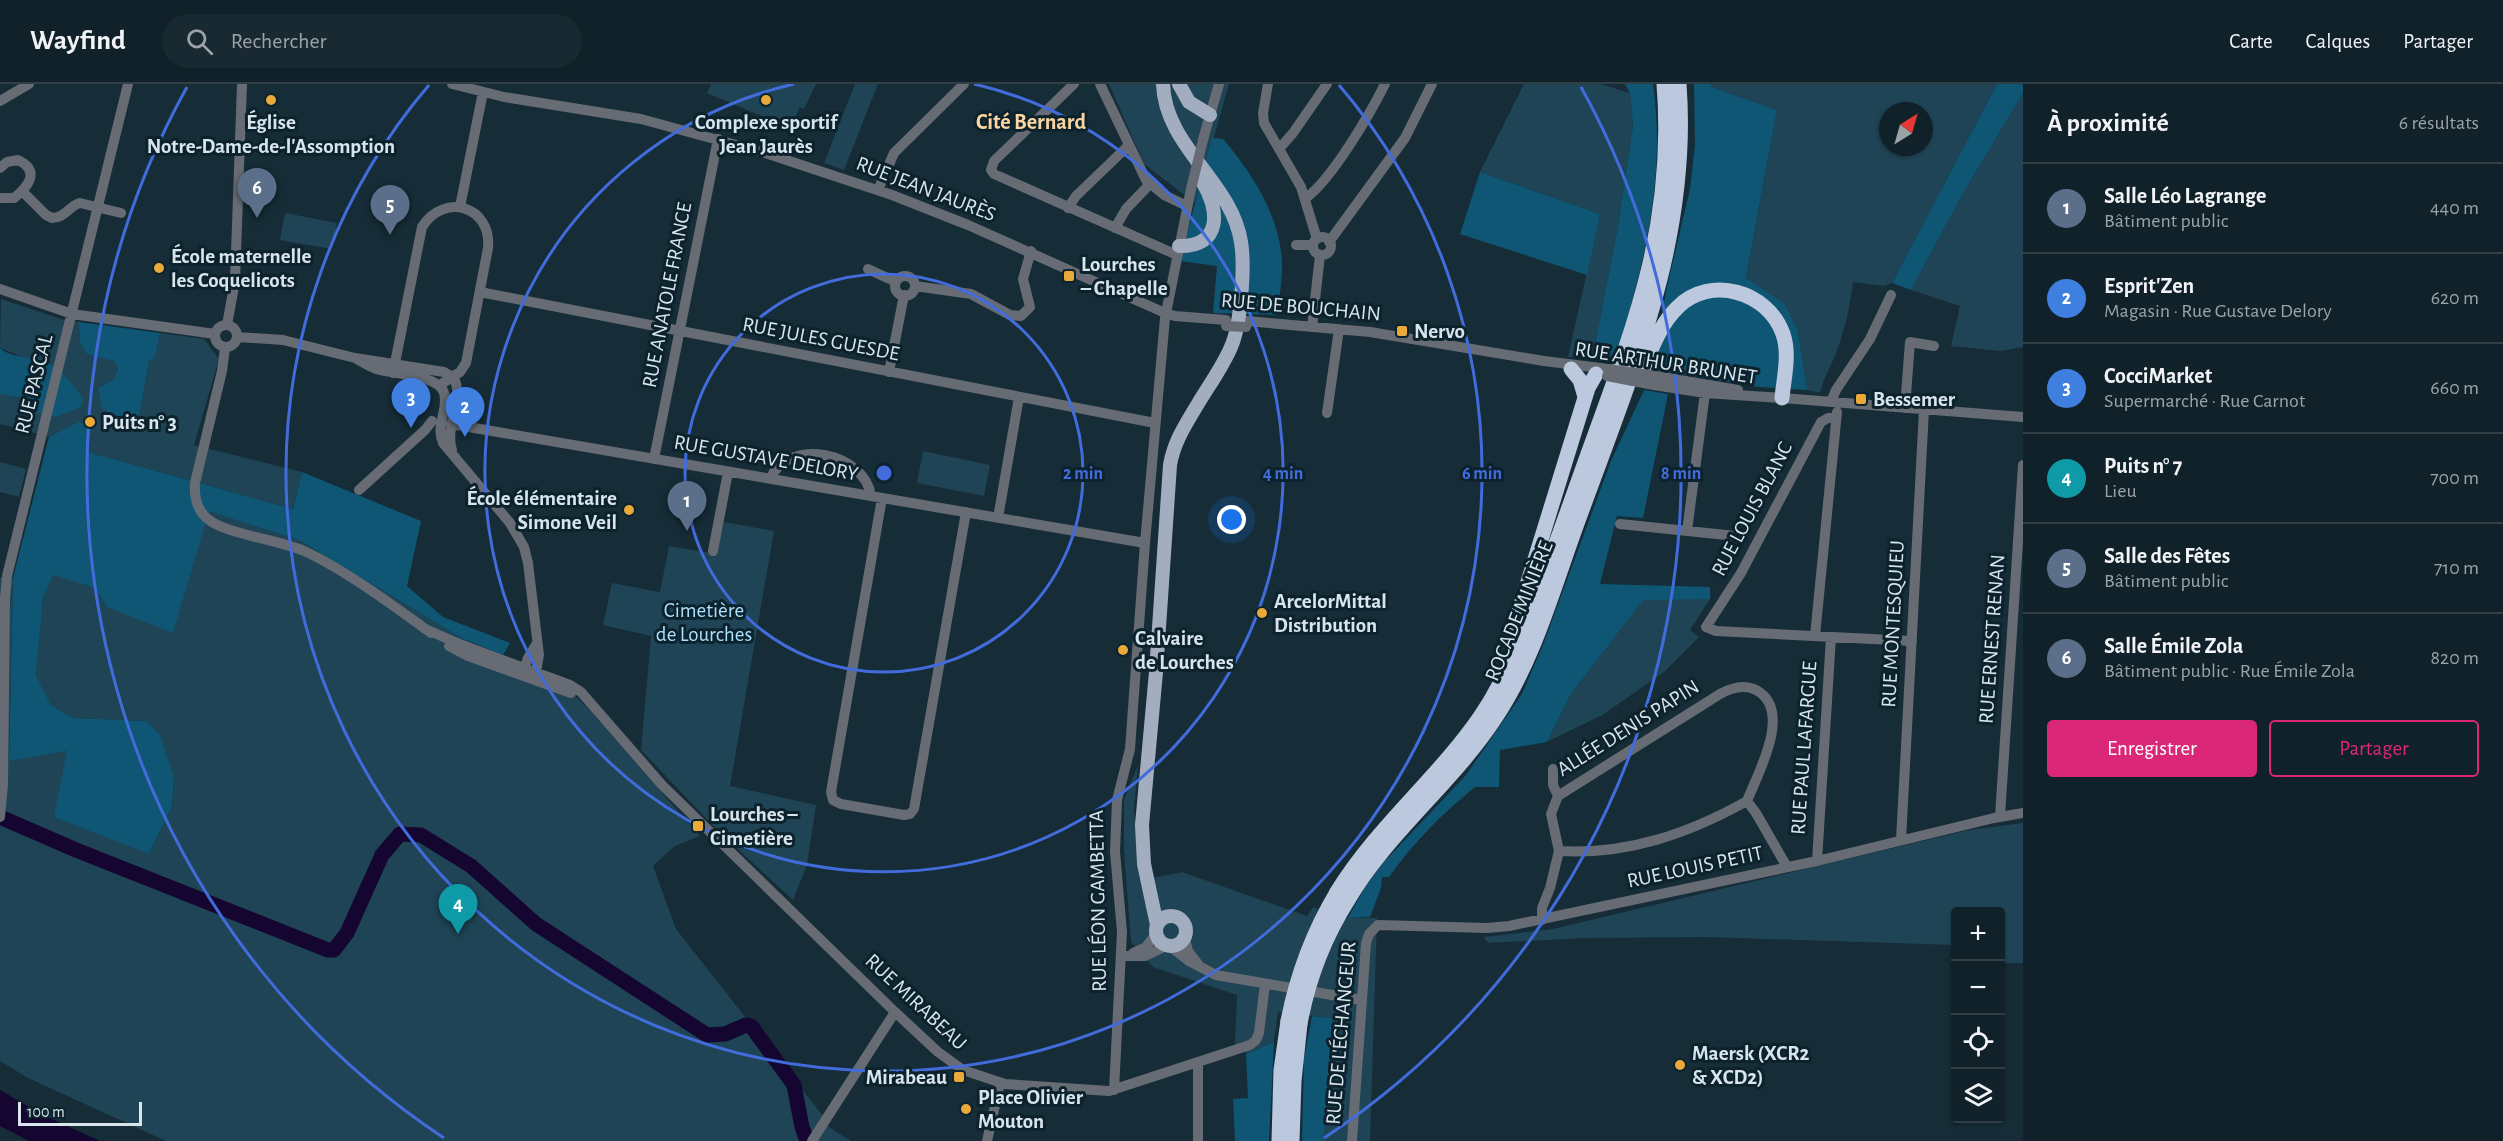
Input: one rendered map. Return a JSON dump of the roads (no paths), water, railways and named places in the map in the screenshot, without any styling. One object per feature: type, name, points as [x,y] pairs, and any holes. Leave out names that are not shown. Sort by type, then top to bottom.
[{"type":"highway","name":"ROCADE MINIÈRE","points":[[1292,1141],[1294,1022],[1299,973],[1308,950],[1379,835],[1454,752],[1491,700],[1518,643],[1638,312],[1651,265],[1662,202],[1665,154],[1664,84]]},
{"type":"highway","name":"ROCADE MINIÈRE","points":[[1343,896],[1476,745],[1510,694],[1535,638],[1638,355],[1661,279],[1673,222],[1679,158],[1679,84]]},
{"type":"highway","points":[[1679,158],[1687,147],[1688,84]]},
{"type":"highway","points":[[1613,422],[1624,412],[1656,339],[1669,316],[1688,298],[1711,289],[1730,290],[1748,297],[1766,309],[1778,324],[1783,336],[1786,355],[1782,398]]},
{"type":"highway","points":[[1571,369],[1580,380],[1585,397]]},
{"type":"highway","points":[[1454,752],[1486,695],[1504,656],[1585,397],[1590,383],[1604,372]]},
{"type":"highway","name":"ROCADE MINIÈRE","points":[[1279,1141],[1281,1070],[1294,1022]]},
{"type":"main road","points":[[1155,84],[1158,109],[1168,134],[1204,185],[1215,210],[1214,224],[1204,240],[1178,251]]},
{"type":"main road","points":[[1149,883],[1163,907],[1185,925],[1185,939],[1178,945],[1169,946],[1159,941],[1143,856],[1142,825],[1156,672],[1170,465],[1180,435],[1233,341],[1238,319],[1242,265],[1241,242],[1234,218],[1175,129],[1168,112],[1163,84]]},
{"type":"main road","points":[[1179,84],[1189,102],[1210,115]]},
{"type":"main road","points":[[1157,930],[1164,918],[1173,916]]},
{"type":"street","points":[[0,101],[29,84]]},
{"type":"street","name":"RUE PASCAL","points":[[0,817],[6,583],[126,84]]},
{"type":"street","points":[[227,325],[235,281],[242,84]]},
{"type":"street","name":"RUE JEAN JAURÈS","points":[[452,84],[483,92],[641,119],[718,139],[878,190],[1030,251],[1099,283],[1133,303],[1165,315]]},
{"type":"street","points":[[878,190],[894,153],[964,84]]},
{"type":"street","points":[[1074,84],[994,161],[990,168],[994,174],[1068,208],[1178,251]]},
{"type":"street","points":[[1100,84],[1141,172],[1150,184],[1164,195],[1187,206]]},
{"type":"street","name":"RUE LÉON GAMBETTA","points":[[1114,1090],[1122,956],[1122,922],[1115,845],[1118,794],[1130,749],[1165,315],[1187,206],[1219,84]]},
{"type":"street","points":[[1268,84],[1263,118],[1268,133],[1306,198],[1315,252],[1320,255]]},
{"type":"street","points":[[1279,149],[1327,84]]},
{"type":"street","points":[[1306,198],[1318,187],[1368,117],[1385,84]]},
{"type":"street","points":[[1320,255],[1329,251],[1329,242],[1406,138],[1432,84]]},
{"type":"street","points":[[460,207],[483,92]]},
{"type":"street","name":"RUE ANATOLE FRANCE","points":[[654,459],[718,139]]},
{"type":"street","points":[[1068,208],[1076,196],[1128,146]]},
{"type":"street","points":[[0,168],[14,160],[27,165],[30,172],[30,179],[22,191],[10,199],[0,198]]},
{"type":"street","points":[[1115,228],[1123,213],[1150,184]]},
{"type":"street","points":[[22,191],[52,218],[62,216],[76,204],[121,213]]},
{"type":"street","points":[[394,368],[421,231],[428,218],[435,212],[450,207],[460,207],[479,218],[488,234],[488,248],[465,363],[460,372],[440,385]]},
{"type":"street","points":[[1296,245],[1324,238],[1329,242]]},
{"type":"street","points":[[915,286],[976,296],[1006,313],[1021,316],[1030,307],[1023,279],[1030,251]]},
{"type":"street","points":[[1312,327],[1320,255]]},
{"type":"street","points":[[868,270],[896,282]]},
{"type":"street","points":[[906,276],[912,279],[915,286],[911,294],[904,295],[897,291],[896,282],[906,276]]},
{"type":"street","points":[[0,289],[72,314],[215,334]]},
{"type":"street","name":"RUE JULES GUESDE","points":[[480,292],[1155,423]]},
{"type":"street","points":[[889,372],[904,295]]},
{"type":"street","points":[[1834,402],[1836,390],[1870,339],[1891,295]]},
{"type":"street","name":"RUE DE BOUCHAIN","points":[[1165,315],[1226,323],[1339,329],[1544,361]]},
{"type":"street","points":[[227,325],[235,330],[237,337],[234,344],[225,348],[217,344],[215,334],[219,327],[227,325]]},
{"type":"street","points":[[1327,412],[1339,329]]},
{"type":"street","points":[[237,337],[283,340],[394,368],[440,385],[445,395],[441,423],[454,457],[510,523],[522,542],[528,563],[539,655],[535,676]]},
{"type":"street","points":[[1905,408],[1910,342],[1934,346]]},
{"type":"street","name":"RUE MIRABEAU","points":[[225,348],[222,371],[195,483],[196,500],[201,511],[209,520],[219,526],[279,542],[312,555],[425,629],[535,676],[590,703],[662,785],[895,1012],[957,1067],[1000,1083],[1066,1089],[1114,1090],[1246,1047],[1256,1040],[1265,984]]},
{"type":"street","points":[[1544,361],[1604,372]]},
{"type":"street","name":"RUE ARTHUR BRUNET","points":[[1544,361],[1571,369],[1782,398],[2023,417]]},
{"type":"street","points":[[359,490],[425,430],[441,423],[458,389],[453,377],[444,372],[394,368]]},
{"type":"street","points":[[1687,531],[1706,389]]},
{"type":"street","points":[[998,518],[1019,397]]},
{"type":"street","name":"RUE PAUL LAFARGUE","points":[[1815,636],[1836,418],[1834,402]]},
{"type":"street","name":"RUE MONTESQUIEU","points":[[1901,840],[1924,410]]},
{"type":"street","name":"RUE LOUIS BLANC","points":[[1815,636],[1716,631],[1706,627],[1741,573],[1821,422],[1828,418],[1836,418]]},
{"type":"street","name":"RUE GUSTAVE DELORY","points":[[441,423],[1145,543]]},
{"type":"street","points":[[770,479],[777,469],[792,457],[809,454],[825,455],[841,460],[853,468],[876,497],[831,792],[835,802],[904,815],[910,814],[914,809],[966,512]]},
{"type":"street","name":"RUE ERNEST RENAN","points":[[2000,816],[2023,465]]},
{"type":"street","points":[[713,551],[728,472]]},
{"type":"street","points":[[1620,524],[1736,536]]},
{"type":"street","points":[[1815,636],[1912,641]]},
{"type":"street","name":"RUE PAUL LAFARGUE","points":[[1817,861],[1831,637]]},
{"type":"street","points":[[522,672],[537,643]]},
{"type":"street","name":"ALLÉE DENIS PAPIN","points":[[1558,796],[1720,694],[1738,687],[1753,689],[1762,694],[1770,706],[1772,724],[1768,751],[1747,801]]},
{"type":"street","points":[[1542,920],[1542,908],[1550,888],[1559,851],[1551,814],[1558,796],[1553,785],[1552,769]]},
{"type":"street","points":[[1559,851],[1607,850],[1656,841],[1699,826],[1747,801],[1787,867]]},
{"type":"street","name":"RUE LOUIS PETIT","points":[[1372,930],[1382,924],[1494,928],[1542,920],[1817,861],[2000,816],[2023,813]]},
{"type":"street","points":[[1122,956],[1143,949],[1157,930]]},
{"type":"street","name":"RUE DE L'ÉCHANGEUR","points":[[1352,1141],[1366,943],[1372,930]]},
{"type":"street","points":[[1185,939],[1192,957],[1205,970]]},
{"type":"street","points":[[1122,956],[1145,956],[1169,946],[1189,961],[1222,976],[1361,1000]]},
{"type":"street","points":[[813,1138],[895,1012]]},
{"type":"street","points":[[1197,1063],[1198,1141]]},
{"type":"street","points":[[987,1141],[1000,1083]]},
{"type":"waterway","points":[[0,817],[76,850],[328,950],[334,950],[347,933],[382,855],[400,834],[421,835],[471,866],[536,924],[707,1035],[725,1034],[746,1025],[751,1026],[794,1085],[807,1141]]},
{"type":"place","name":"Église Notre-Dame-de-l'Assomption","points":[[271,100]]},
{"type":"place","name":"Complexe sportif Jean Jaurès","points":[[766,100]]},
{"type":"place","name":"Salle Émile Zola","points":[[257,218]]},
{"type":"place","name":"Salle des Fêtes","points":[[390,235]]},
{"type":"place","name":"École maternelle les Coquelicots","points":[[159,268]]},
{"type":"place","name":"Lourches – Chapelle","points":[[1069,276]]},
{"type":"place","name":"Nervo","points":[[1402,331]]},
{"type":"place","name":"Bessemer","points":[[1861,399]]},
{"type":"place","name":"Puits n° 3","points":[[90,422]]},
{"type":"place","name":"CocciMarket","points":[[411,428]]},
{"type":"place","name":"Esprit'Zen","points":[[465,437]]},
{"type":"place","name":"École élémentaire Simone Veil","points":[[629,510]]},
{"type":"place","name":"Salle Léo Lagrange","points":[[687,531]]},
{"type":"place","name":"ArcelorMittal Distribution","points":[[1262,613]]},
{"type":"place","name":"Calvaire de Lourches","points":[[1123,650]]},
{"type":"place","name":"Lourches – Cimetière","points":[[698,826]]},
{"type":"place","name":"Puits n° 7","points":[[458,934]]},
{"type":"place","name":"Maersk (XCR2 & XCD2)","points":[[1680,1065]]},
{"type":"place","name":"Mirabeau","points":[[959,1077]]},
{"type":"place","name":"Place Olivier Mouton","points":[[966,1109]]},
{"type":"district","name":"Cité Bernard","points":[[1031,122]]},
{"type":"park label","name":"Cimetière de Lourches","points":[[704,622]]}]
